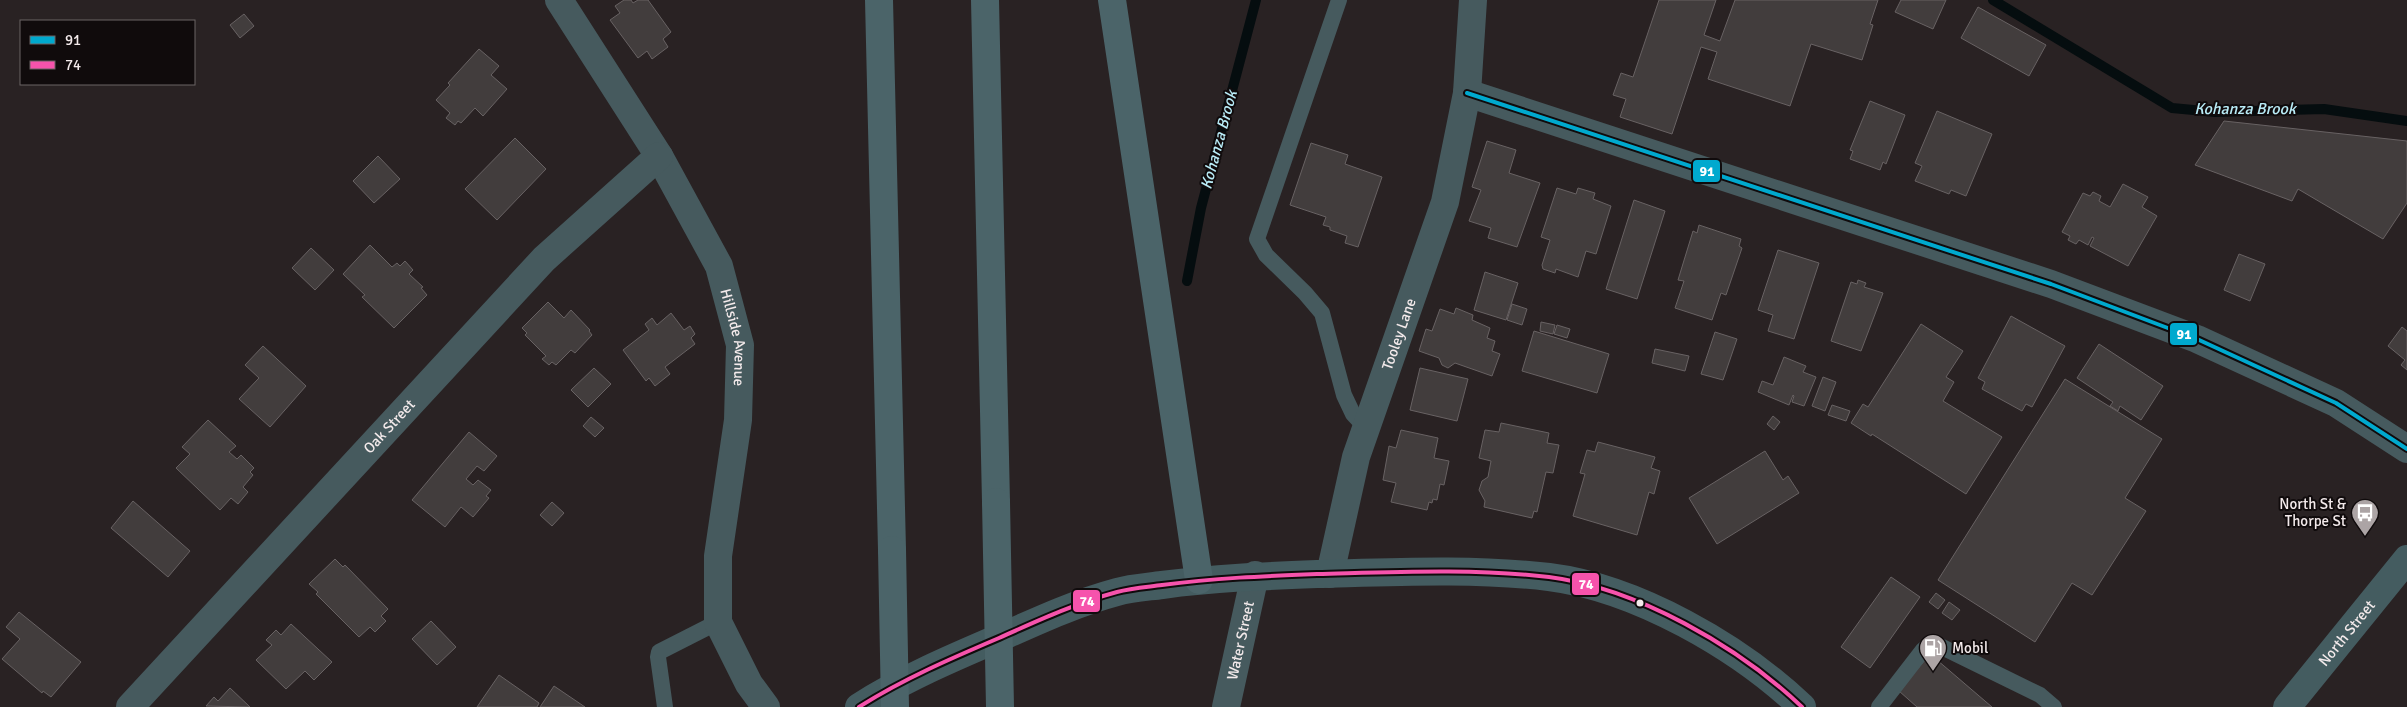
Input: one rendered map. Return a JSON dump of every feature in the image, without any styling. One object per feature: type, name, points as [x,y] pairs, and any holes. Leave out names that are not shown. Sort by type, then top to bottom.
[{"type":"highway","points":[[880,0],[895,707]]},
{"type":"highway","points":[[985,0],[1000,707]]},
{"type":"highway","points":[[1112,0],[1199,580]]},
{"type":"main road","name":"North Street","points":[[2287,707],[2407,559]]},
{"type":"main road","points":[[859,707],[878,695],[968,651],[1058,612],[1118,592],[1199,580],[1255,575],[1438,571],[1551,577],[1611,591],[1688,624],[1778,684],[1802,707]]},
{"type":"street","name":"Hillside Avenue","points":[[558,0],[659,156],[719,266],[740,345],[738,420],[718,556],[718,622],[749,684],[766,707]]},
{"type":"street","name":"Tooley Lane","points":[[1330,574],[1356,457],[1445,202],[1467,93],[1474,0]]},
{"type":"street","points":[[1467,93],[2051,284],[2160,325],[2196,339],[2336,403],[2407,449]]},
{"type":"street","name":"Oak Street","points":[[130,707],[544,259],[659,156]]},
{"type":"street","name":"Water Street","points":[[1226,707],[1255,575]]},
{"type":"lane","points":[[1339,0],[1257,239],[1266,255],[1305,293],[1322,313],[1344,396],[1353,414],[1366,428]]},
{"type":"lane","points":[[665,707],[658,657],[660,652],[718,622]]},
{"type":"lane","points":[[1883,705],[1923,650],[1931,643],[2040,695],[2054,707]]},
{"type":"building","points":[[624,0],[631,0],[633,3],[638,0],[648,0],[671,32],[663,39],[668,47],[652,59],[647,51],[638,58],[610,20],[620,13],[615,6]]},
{"type":"building","points":[[1659,0],[1716,0],[1704,35],[1720,41],[1735,0],[1878,0],[1870,24],[1873,25],[1862,60],[1811,44],[1790,106],[1708,79],[1717,52],[1701,47],[1672,134],[1620,117],[1626,99],[1613,95],[1621,73],[1633,77]]},
{"type":"building","points":[[1901,0],[1946,0],[1933,29],[1895,12]]},
{"type":"building","points":[[1978,7],[2046,45],[2029,76],[1961,38]]},
{"type":"building","points":[[244,14],[254,26],[240,38],[230,25]]},
{"type":"building","points":[[479,49],[499,66],[491,75],[507,89],[483,116],[475,108],[461,123],[458,121],[455,125],[446,118],[450,113],[436,100],[450,85],[448,83]]},
{"type":"building","points":[[1870,101],[1905,115],[1886,164],[1883,162],[1880,170],[1850,159],[1853,151],[1850,150]]},
{"type":"building","points":[[1937,111],[1992,134],[1966,196],[1951,190],[1949,194],[1915,181],[1922,166],[1915,163]]},
{"type":"building","points":[[2224,121],[2407,141],[2407,203],[2383,239],[2298,189],[2292,201],[2195,165]]},
{"type":"building","points":[[515,138],[546,169],[497,220],[465,189]]},
{"type":"building","points":[[1487,141],[1516,150],[1509,173],[1540,183],[1517,247],[1488,238],[1491,228],[1469,221],[1481,190],[1472,187]]},
{"type":"building","points":[[1311,143],[1348,155],[1345,164],[1382,177],[1358,247],[1345,243],[1347,236],[1330,230],[1330,227],[1323,225],[1326,217],[1290,205]]},
{"type":"building","points":[[378,156],[400,179],[374,203],[353,181]]},
{"type":"building","points":[[2123,184],[2148,197],[2142,207],[2157,216],[2128,266],[2090,246],[2094,238],[2092,237],[2088,245],[2079,240],[2076,244],[2068,240],[2070,236],[2062,232],[2083,193],[2090,196],[2093,192],[2101,196],[2099,201],[2110,207]]},
{"type":"building","points":[[1557,188],[1576,194],[1578,188],[1595,193],[1593,199],[1611,206],[1596,254],[1586,251],[1578,277],[1556,269],[1555,273],[1543,269],[1542,265],[1550,240],[1541,237]]},
{"type":"building","points":[[1634,200],[1665,211],[1637,299],[1606,289]]},
{"type":"building","points":[[1699,225],[1741,239],[1739,246],[1742,248],[1726,295],[1721,293],[1712,320],[1675,308],[1684,281],[1678,280],[1693,231],[1697,233]]},
{"type":"building","points":[[370,245],[392,267],[397,263],[400,266],[405,261],[413,270],[409,274],[423,287],[421,288],[427,295],[394,328],[362,297],[365,295],[343,274]]},
{"type":"building","points":[[311,248],[334,270],[315,290],[292,268]]},
{"type":"building","points":[[1778,250],[1819,263],[1794,339],[1768,331],[1773,315],[1758,310]]},
{"type":"building","points":[[2239,254],[2265,264],[2250,301],[2224,290]]},
{"type":"building","points":[[1485,272],[1518,283],[1506,320],[1474,310]]},
{"type":"building","points":[[1858,280],[1866,283],[1864,287],[1883,293],[1861,351],[1831,341],[1851,282],[1857,284]]},
{"type":"building","points":[[548,302],[564,318],[571,310],[590,330],[592,335],[575,353],[571,350],[556,365],[552,362],[549,365],[542,359],[546,356],[525,335],[527,333],[522,328]]},
{"type":"building","points":[[1512,304],[1527,309],[1522,325],[1507,320]]},
{"type":"building","points":[[1456,308],[1473,315],[1472,320],[1490,328],[1487,338],[1495,341],[1492,351],[1500,354],[1492,376],[1455,363],[1448,368],[1442,365],[1439,358],[1419,351],[1426,329],[1432,331],[1440,309],[1454,314]]},
{"type":"building","points":[[671,313],[684,330],[690,326],[695,334],[691,338],[695,344],[665,367],[670,374],[655,386],[649,378],[646,381],[623,350],[649,330],[645,324],[652,318],[657,325]]},
{"type":"building","points":[[2011,316],[2065,346],[2032,407],[2026,404],[2022,411],[1982,389],[1985,382],[1978,378]]},
{"type":"building","points":[[1541,322],[1555,325],[1553,334],[1540,331]]},
{"type":"building","points":[[1921,324],[1963,351],[1946,377],[1954,382],[1943,401],[2002,437],[1966,494],[1872,434],[1871,436],[1851,423],[1863,404],[1868,407]]},
{"type":"building","points":[[1557,325],[1570,329],[1567,338],[1554,334]]},
{"type":"building","points":[[2402,327],[2407,331],[2407,370],[2401,365],[2405,360],[2388,346]]},
{"type":"building","points":[[1534,331],[1609,354],[1597,393],[1522,371]]},
{"type":"building","points":[[1715,332],[1737,339],[1723,380],[1701,374]]},
{"type":"building","points":[[2099,344],[2163,386],[2141,420],[2120,406],[2118,411],[2110,406],[2113,402],[2077,378]]},
{"type":"building","points":[[263,346],[306,386],[270,427],[239,399],[259,378],[245,365]]},
{"type":"building","points":[[1655,349],[1689,356],[1685,371],[1652,363]]},
{"type":"building","points":[[1784,357],[1806,366],[1803,372],[1816,377],[1804,406],[1792,402],[1793,395],[1789,405],[1758,392],[1762,381],[1773,385]]},
{"type":"building","points":[[594,368],[611,384],[588,407],[571,390]]},
{"type":"building","points":[[1420,368],[1468,379],[1457,421],[1410,410]]},
{"type":"building","points":[[1823,377],[1836,382],[1825,411],[1812,406]]},
{"type":"building","points":[[2065,379],[2162,439],[2125,498],[2146,511],[2092,595],[2072,583],[2035,642],[1938,580]]},
{"type":"building","points":[[1832,405],[1850,411],[1846,421],[1828,415]]},
{"type":"building","points":[[1773,416],[1780,422],[1774,430],[1767,424]]},
{"type":"building","points":[[591,417],[604,428],[595,437],[583,426]]},
{"type":"building","points":[[208,420],[236,446],[229,452],[237,459],[241,455],[254,468],[250,472],[253,475],[243,487],[248,492],[238,504],[231,498],[220,510],[176,468],[190,454],[182,447]]},
{"type":"building","points":[[1501,423],[1549,433],[1547,443],[1559,445],[1553,473],[1546,472],[1537,512],[1534,511],[1532,518],[1484,507],[1485,501],[1479,490],[1482,481],[1488,477],[1491,461],[1479,458],[1485,430],[1499,432]]},
{"type":"building","points":[[1401,430],[1438,438],[1434,458],[1449,461],[1444,485],[1440,484],[1437,500],[1433,499],[1432,503],[1429,502],[1427,510],[1391,502],[1396,483],[1383,480],[1389,446],[1396,448]]},
{"type":"building","points":[[469,432],[497,456],[484,471],[477,466],[466,479],[473,485],[478,480],[491,490],[486,496],[489,498],[473,517],[461,507],[445,527],[412,500]]},
{"type":"building","points":[[1598,442],[1655,457],[1651,468],[1660,471],[1654,494],[1649,492],[1637,535],[1573,516],[1585,474],[1580,473],[1587,450],[1595,452]]},
{"type":"building","points":[[1765,451],[1783,480],[1788,476],[1799,493],[1717,544],[1689,498]]},
{"type":"building","points":[[133,501],[190,551],[168,577],[111,528]]},
{"type":"building","points":[[552,502],[564,513],[552,526],[540,515]]},
{"type":"building","points":[[335,559],[343,567],[345,565],[388,609],[381,616],[386,621],[375,632],[370,627],[359,637],[316,594],[318,592],[309,584]]},
{"type":"building","points":[[1891,577],[1920,597],[1870,668],[1841,647]]},
{"type":"building","points":[[1936,593],[1945,600],[1938,609],[1929,602]]},
{"type":"building","points":[[1949,602],[1960,610],[1952,620],[1942,613]]},
{"type":"building","points":[[19,612],[81,662],[51,697],[43,691],[42,693],[2,659],[20,639],[6,627]]},
{"type":"building","points":[[431,621],[456,647],[437,665],[412,639]]},
{"type":"building","points":[[291,624],[332,662],[314,680],[305,671],[286,689],[256,660],[272,645],[266,640],[276,630],[281,635]]},
{"type":"building","name":"Mobil","points":[[1930,654],[1992,707],[1917,707],[1899,691]]},
{"type":"building","points":[[499,675],[539,703],[537,707],[477,707]]},
{"type":"building","points":[[554,686],[585,707],[540,707]]},
{"type":"building","points":[[230,688],[250,707],[206,706],[214,697],[218,701]]},
{"type":"waterway","name":"Kohanza Brook","points":[[1187,281],[1201,208],[1256,0]]},
{"type":"waterway","name":"Kohanza Brook","points":[[1993,0],[2172,108],[2215,112],[2324,109],[2407,121]]},
{"type":"transit line","name":"91","points":[[1467,93],[2051,284],[2197,339],[2336,403],[2407,449]]},
{"type":"transit line","name":"74","points":[[859,707],[910,678],[963,653],[1072,607],[1122,591],[1240,578],[1433,571],[1492,572],[1549,577],[1583,583],[1617,594],[1651,607],[1717,642],[1777,685],[1802,707]]},
{"type":"place","name":"North St & Thorpe St","points":[[2365,537]]},
{"type":"place","name":"Mobil","points":[[1933,672]]}]
